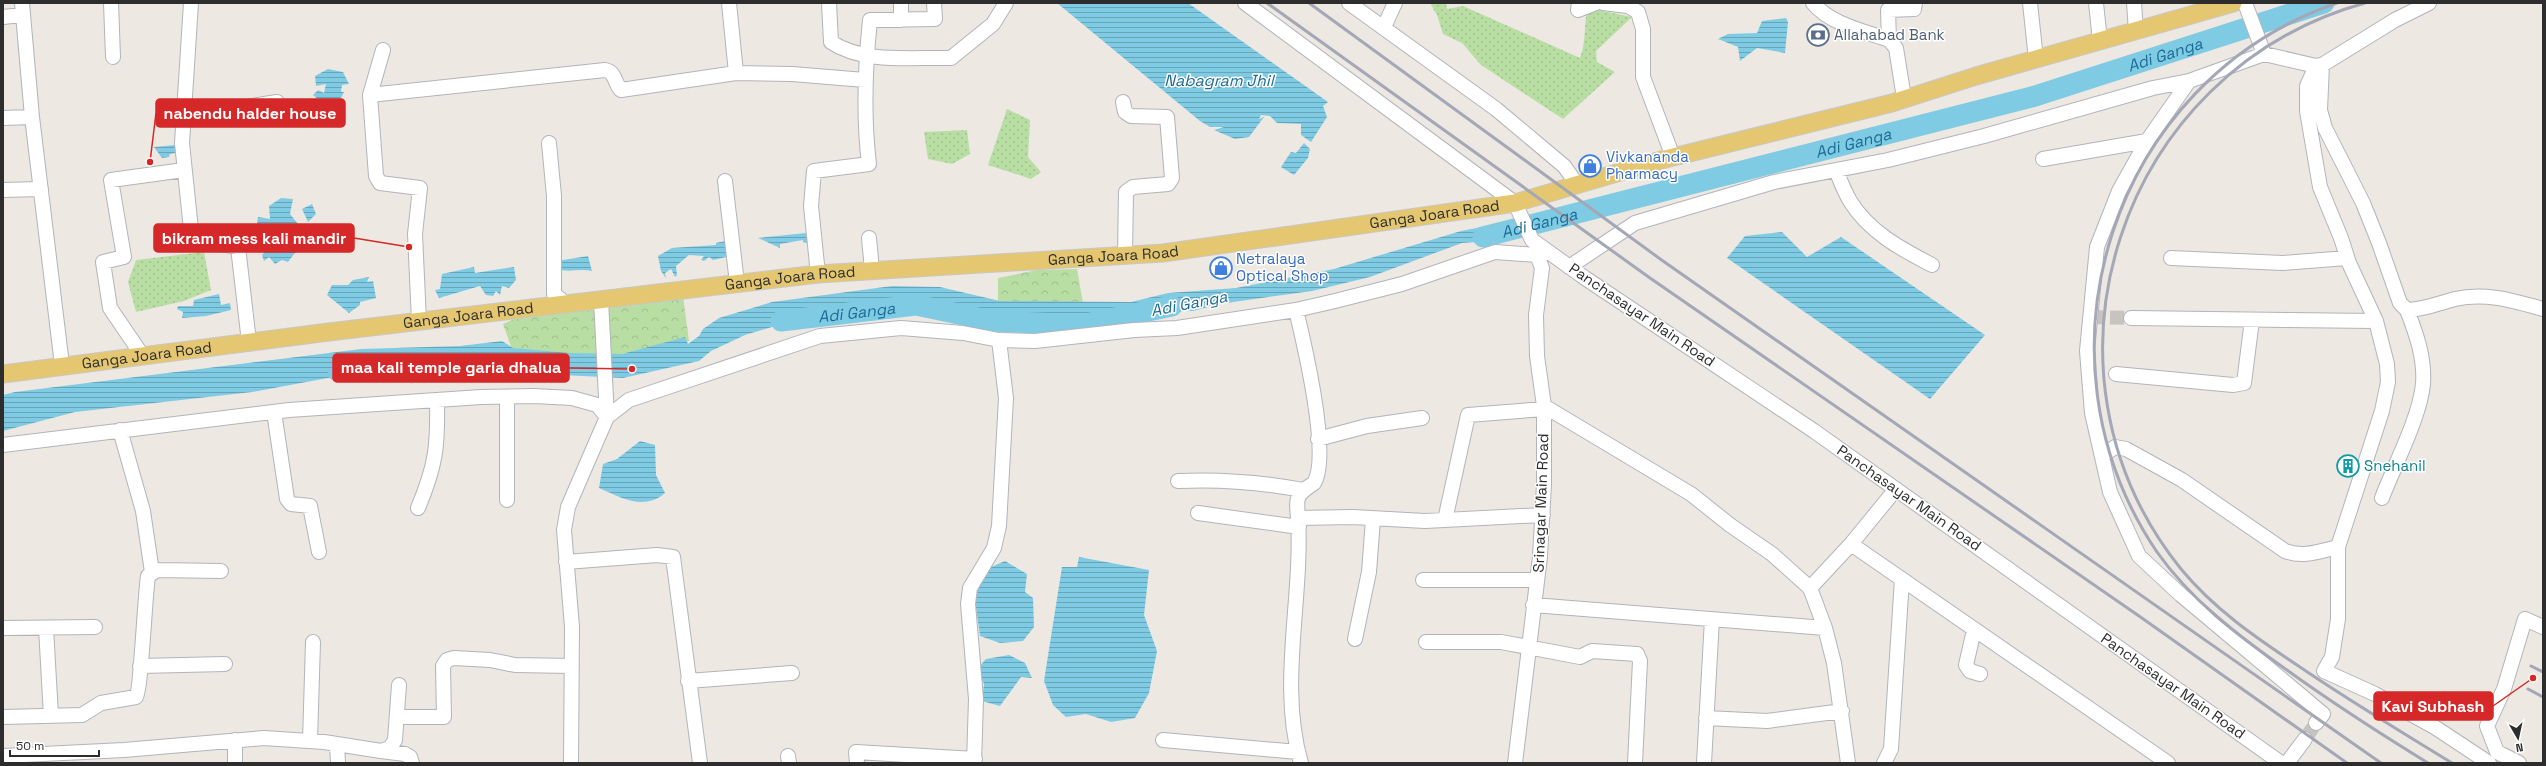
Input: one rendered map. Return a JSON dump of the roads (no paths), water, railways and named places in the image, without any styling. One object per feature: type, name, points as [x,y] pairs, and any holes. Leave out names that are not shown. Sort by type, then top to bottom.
[{"type":"main road","name":"Ganga Joara Road","points":[[3,374],[62,365],[419,321],[818,274],[1163,252],[1515,203],[1673,157],[1892,103],[1904,98],[2036,59],[2233,3]]},
{"type":"street","points":[[111,3],[113,57]]},
{"type":"street","points":[[191,3],[182,143],[192,239],[238,246],[249,342]]},
{"type":"street","points":[[729,3],[736,73]]},
{"type":"street","points":[[829,3],[831,42],[866,56],[951,58],[993,24],[1006,3]]},
{"type":"street","points":[[900,3],[901,20]]},
{"type":"street","points":[[818,274],[811,206],[814,171],[869,164],[864,118],[866,56],[870,20],[935,19],[934,3]]},
{"type":"street","points":[[1245,3],[1515,203]]},
{"type":"street","points":[[1349,3],[1496,109],[1564,166],[1577,184]]},
{"type":"street","points":[[1384,27],[1396,3]]},
{"type":"street","points":[[1579,3],[1578,10],[1596,3]]},
{"type":"street","points":[[1603,3],[1628,6],[1638,12],[1643,29],[1643,77],[1673,157]]},
{"type":"street","points":[[1813,3],[1819,11],[1829,17],[1889,40],[1896,48],[1904,98]]},
{"type":"street","points":[[1889,40],[1888,10],[1909,11],[1914,9],[1915,3]]},
{"type":"street","points":[[2030,3],[2036,59]]},
{"type":"street","points":[[2096,3],[2100,41]]},
{"type":"street","points":[[2134,3],[2136,31]]},
{"type":"street","points":[[2245,3],[2264,54]]},
{"type":"street","points":[[2429,3],[2389,24],[2319,66],[2307,86],[2307,111],[2320,187],[2347,258],[2376,320],[2387,364],[2388,382],[2382,411],[2338,547],[2338,620],[2332,657],[2324,671],[2382,698],[2436,728],[2489,763]]},
{"type":"street","points":[[3,16],[22,9],[32,117],[62,365]]},
{"type":"street","points":[[383,50],[370,95],[376,176],[380,183],[420,188],[415,234],[419,321]]},
{"type":"street","points":[[1569,266],[1635,223],[1774,182],[1888,160],[1984,136],[2153,88],[2189,82],[2264,54],[2319,66]]},
{"type":"street","points":[[2319,66],[2320,110],[2325,128],[2371,223],[2400,303],[2407,310],[2417,335],[2422,360],[2423,384],[2415,415],[2382,498]]},
{"type":"street","points":[[370,95],[605,70],[610,71],[614,75],[617,86],[621,90],[736,73],[792,74],[865,80]]},
{"type":"street","points":[[2189,82],[2147,140],[2119,191],[2097,246],[2087,351],[2092,413],[2110,492],[2139,556],[2181,595],[2323,714],[2316,723]]},
{"type":"street","points":[[183,117],[277,102]]},
{"type":"street","points":[[1123,102],[1125,112],[1131,116],[1167,117],[1172,178],[1168,184],[1133,187],[1126,192],[1125,255]]},
{"type":"street","points":[[3,118],[32,117]]},
{"type":"street","points":[[2043,159],[2147,140]]},
{"type":"street","points":[[549,143],[554,196],[554,294],[566,304]]},
{"type":"street","points":[[142,355],[110,308],[103,262],[124,257],[111,180],[184,170]]},
{"type":"street","points":[[1836,170],[1850,201],[1870,224],[1891,243],[1932,265]]},
{"type":"street","points":[[725,181],[737,283]]},
{"type":"street","points":[[3,190],[41,189]]},
{"type":"street","name":"Panchasayar Main Road","points":[[1515,203],[1532,240],[1542,253],[1569,266],[1694,349],[1896,489],[2281,763]]},
{"type":"street","points":[[869,238],[872,270]]},
{"type":"street","points":[[607,417],[629,400],[652,391],[820,336],[900,328],[962,333],[1000,340],[1035,342],[1110,332],[1178,328],[1296,310],[1402,284],[1495,252],[1542,253]]},
{"type":"street","name":"Srinagar Main Road","points":[[1515,763],[1537,580],[1543,515],[1544,408],[1537,356],[1536,315],[1542,268],[1542,253]]},
{"type":"street","points":[[2171,258],[2283,263],[2347,258]]},
{"type":"street","points":[[2407,310],[2418,310],[2456,299],[2479,296],[2501,298],[2543,309]]},
{"type":"street","points":[[571,763],[572,666],[570,591],[564,530],[568,507],[607,417],[601,300]]},
{"type":"street","points":[[1164,740],[1300,758],[1292,720],[1292,691],[1298,590],[1299,522],[1296,501],[1303,490],[1314,483],[1318,478],[1320,466],[1312,379],[1296,310]]},
{"type":"street","points":[[2131,318],[2376,320]]},
{"type":"street","points":[[2116,374],[2233,385],[2244,383],[2252,320]]},
{"type":"street","points":[[858,763],[856,752],[975,761],[976,699],[968,604],[970,588],[994,548],[999,526],[1006,398],[1000,340]]},
{"type":"street","points":[[3,445],[274,412],[437,400],[507,397],[572,398],[597,405],[607,417]]},
{"type":"street","points":[[507,397],[507,500]]},
{"type":"street","points":[[418,508],[431,478],[436,457],[437,400]]},
{"type":"street","points":[[1445,520],[1468,415],[1544,408],[1691,494],[1730,525],[1772,554],[1810,588],[1825,628],[1842,711],[1848,763]]},
{"type":"street","points":[[274,412],[286,499],[291,504],[310,506],[319,552]]},
{"type":"street","points":[[1318,439],[1367,426],[1422,418]]},
{"type":"street","points":[[3,717],[82,715],[101,703],[136,697],[140,689],[140,666],[147,582],[152,572],[143,511],[120,430]]},
{"type":"street","points":[[2102,456],[2115,447],[2126,449],[2182,480],[2290,552],[2307,554],[2338,547]]},
{"type":"street","points":[[1178,481],[1226,479],[1265,483],[1303,490]]},
{"type":"street","points":[[1810,588],[1851,544],[1896,489]]},
{"type":"street","points":[[1198,513],[1299,522],[1373,519],[1445,520],[1543,515]]},
{"type":"street","points":[[1355,639],[1369,572],[1373,519]]},
{"type":"street","points":[[1851,544],[2168,763]]},
{"type":"street","points":[[566,562],[657,555],[673,557],[676,561],[688,681],[700,763]]},
{"type":"street","points":[[152,572],[221,570]]},
{"type":"street","points":[[1884,763],[1891,749],[1902,579]]},
{"type":"street","points":[[1423,580],[1537,580]]},
{"type":"street","points":[[1533,605],[1825,628]]},
{"type":"street","points":[[1704,763],[1712,619]]},
{"type":"street","points":[[2519,763],[2497,752],[2487,726],[2504,689],[2526,619],[2543,627]]},
{"type":"street","points":[[3,628],[95,627]]},
{"type":"street","points":[[46,628],[51,716]]},
{"type":"street","points":[[1974,630],[1966,665],[1970,671],[1980,674]]},
{"type":"street","points":[[310,741],[313,642]]},
{"type":"street","points":[[1426,642],[1501,642],[1580,657],[1592,651],[1637,654],[1640,661],[1635,763]]},
{"type":"street","points":[[397,717],[444,717],[443,666],[447,660],[454,658],[490,660],[515,665],[572,666]]},
{"type":"street","points":[[140,666],[225,664]]},
{"type":"street","points":[[688,681],[792,673]]},
{"type":"street","points":[[381,751],[390,748],[395,740],[399,686]]},
{"type":"street","points":[[1706,718],[1767,721],[1842,711]]},
{"type":"street","points":[[3,756],[124,750],[235,740],[292,739],[405,754],[410,757],[412,763]]},
{"type":"street","points":[[2287,763],[2305,739]]},
{"type":"street","points":[[235,740],[235,763]]},
{"type":"street","points":[[336,745],[338,763]]},
{"type":"water","name":"Nabagram Jhil","points":[[1057,3],[1188,3],[1328,102],[1323,106],[1327,117],[1311,142],[1301,135],[1301,124],[1277,123],[1270,116],[1261,115],[1259,119],[1264,117],[1249,137],[1235,139],[1214,130],[1224,127],[1210,127],[1200,121]]},
{"type":"water","points":[[1786,18],[1788,22],[1785,53],[1757,48],[1740,61],[1738,47],[1718,39],[1728,34],[1757,33],[1762,21]]},
{"type":"water","points":[[328,69],[343,72],[349,84],[342,85],[341,92],[344,92],[337,105],[338,109],[323,113],[321,102],[313,95],[318,90],[324,93],[326,84],[316,86],[315,76]]},
{"type":"water","points":[[1304,143],[1310,149],[1308,158],[1294,175],[1281,167],[1291,152],[1296,153]]},
{"type":"water","points":[[175,145],[175,153],[170,154],[169,157],[162,158],[154,147]]},
{"type":"water","points":[[281,198],[293,199],[290,214],[310,239],[307,244],[297,243],[294,246],[303,248],[294,254],[288,262],[282,260],[275,264],[269,257],[264,261],[262,255],[265,251],[264,242],[258,238],[261,229],[257,224],[258,217],[270,219],[269,206]]},
{"type":"water","points":[[312,204],[316,214],[308,222],[302,209]]},
{"type":"water","points":[[1503,223],[1519,236],[1512,239],[1462,243],[1370,277],[1312,291],[1219,304],[1193,311],[1130,312],[1110,317],[1065,322],[985,316],[908,306],[860,307],[812,315],[745,335],[711,351],[699,361],[623,378],[541,374],[453,376],[410,371],[360,372],[252,392],[75,412],[3,431],[3,395],[15,392],[361,349],[460,346],[502,341],[513,348],[570,353],[622,354],[685,337],[688,344],[699,336],[703,329],[719,318],[772,302],[892,286],[940,287],[1000,301],[1131,302],[1168,293],[1236,288],[1334,269],[1461,231]]},
{"type":"water","points":[[1782,232],[1807,257],[1841,237],[1985,335],[1930,399],[1727,258],[1745,236]]},
{"type":"water","points":[[806,233],[808,243],[803,242],[803,240],[780,244],[780,248],[758,238]]},
{"type":"water","points":[[729,240],[726,257],[713,260],[709,257],[704,261],[701,260],[704,256],[689,255],[676,266],[677,275],[675,277],[671,269],[665,273],[666,278],[661,271],[658,256],[672,248],[716,245],[716,243]]},
{"type":"water","points":[[588,256],[592,271],[566,271],[557,269],[557,261]]},
{"type":"water","points":[[474,267],[475,273],[514,267],[516,280],[509,288],[502,286],[500,295],[496,291],[493,296],[486,295],[480,286],[439,298],[435,290],[440,289],[442,274]]},
{"type":"water","points":[[369,277],[367,282],[373,281],[376,298],[360,302],[360,305],[349,313],[327,295],[332,285],[348,285],[353,280]]},
{"type":"water","points":[[219,294],[221,305],[230,303],[231,310],[206,316],[182,318],[183,312],[177,309],[178,306],[193,306],[194,300]]},
{"type":"water","points":[[640,441],[655,445],[656,475],[665,493],[649,501],[641,502],[624,499],[599,488],[603,464],[617,459]]},
{"type":"water","points":[[1079,557],[1149,570],[1144,615],[1157,651],[1149,693],[1135,718],[1111,722],[1086,714],[1066,717],[1053,705],[1044,681],[1062,567],[1077,567]]},
{"type":"water","points":[[1005,561],[1027,574],[1025,592],[1033,598],[1034,627],[1023,641],[1000,643],[980,636],[974,593],[984,570]]},
{"type":"water","points":[[1009,655],[1025,663],[1032,678],[1021,677],[1000,706],[982,701],[984,684],[977,669],[986,659]]},
{"type":"waterway","name":"Adi Ganga","points":[[1483,237],[2032,97],[2324,3]]},
{"type":"waterway","name":"Adi Ganga","points":[[781,321],[916,305],[992,321],[1081,325],[1172,306]]},
{"type":"waterway","points":[[334,374],[447,373]]},
{"type":"tunnel","points":[[2089,317],[2131,318]]},
{"type":"tunnel","points":[[2305,739],[2316,723]]},
{"type":"railway","points":[[1267,3],[1650,278],[2139,616],[2347,763]]},
{"type":"railway","points":[[1309,3],[1663,261],[2381,763]]},
{"type":"railway","points":[[2337,3],[2259,41],[2195,94],[2146,159],[2112,233],[2096,313],[2097,394],[2117,475],[2157,552],[2184,586],[2215,615],[2266,655],[2337,705],[2428,763]]},
{"type":"railway","points":[[2365,3],[2280,39],[2210,92],[2157,159],[2121,236],[2104,320],[2107,406],[2133,490],[2181,569],[2207,597],[2236,622],[2316,678],[2452,763]]},
{"type":"railway","points":[[2531,666],[2543,672]]},
{"type":"railway","points":[[2528,689],[2543,697]]},
{"type":"place","name":"Allahabad Bank","points":[[1818,35]]},
{"type":"place","name":"nabendu halder house","points":[[150,162]]},
{"type":"place","name":"Vivkananda Pharmacy","points":[[1590,166]]},
{"type":"place","name":"bikram mess kali mandir","points":[[409,247]]},
{"type":"place","name":"Netralaya Optical Shop","points":[[1221,268]]},
{"type":"place","name":"maa kali temple garia dhalua","points":[[632,369]]},
{"type":"place","name":"Snehanil","points":[[2348,466]]},
{"type":"place","name":"Kavi Subhash","points":[[2533,678]]}]
